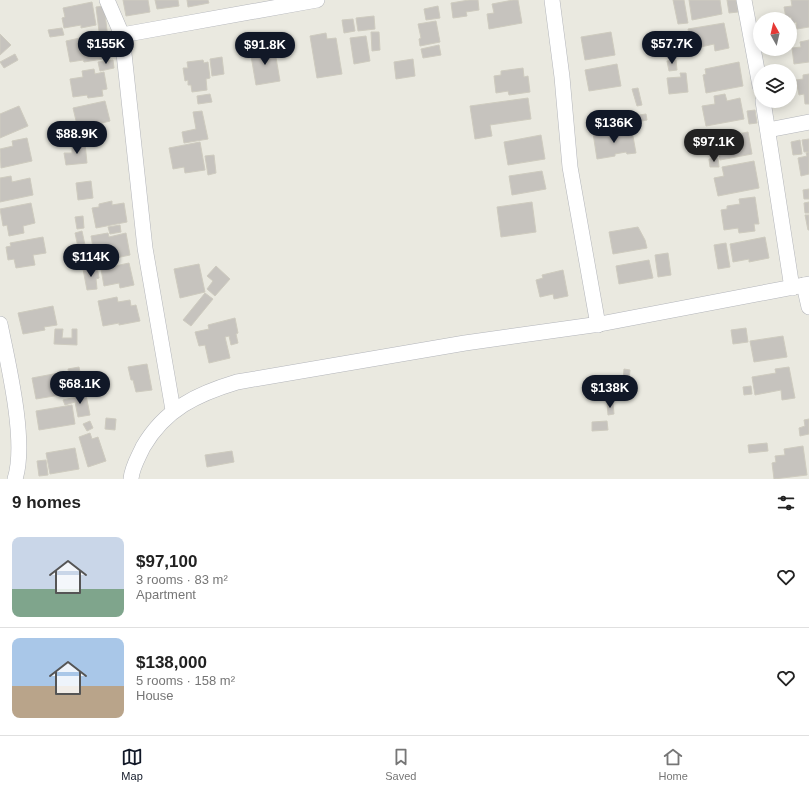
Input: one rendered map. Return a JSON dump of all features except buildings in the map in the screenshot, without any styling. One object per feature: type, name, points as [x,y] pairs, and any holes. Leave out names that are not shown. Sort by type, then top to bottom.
[{"type":"street","points":[[107,0],[122,35],[145,248],[173,410]]},
{"type":"street","points":[[122,35],[317,0]]},
{"type":"street","points":[[552,0],[562,77],[570,167],[598,325]]},
{"type":"street","points":[[744,0],[756,64]]},
{"type":"street","points":[[764,108],[779,213],[809,307]]},
{"type":"street","points":[[768,130],[809,122]]},
{"type":"street","points":[[131,479],[136,462],[146,443],[173,410],[207,392],[237,382],[465,343],[598,325],[802,286]]},
{"type":"street","points":[[0,324],[18,428],[19,451],[16,479]]}]
